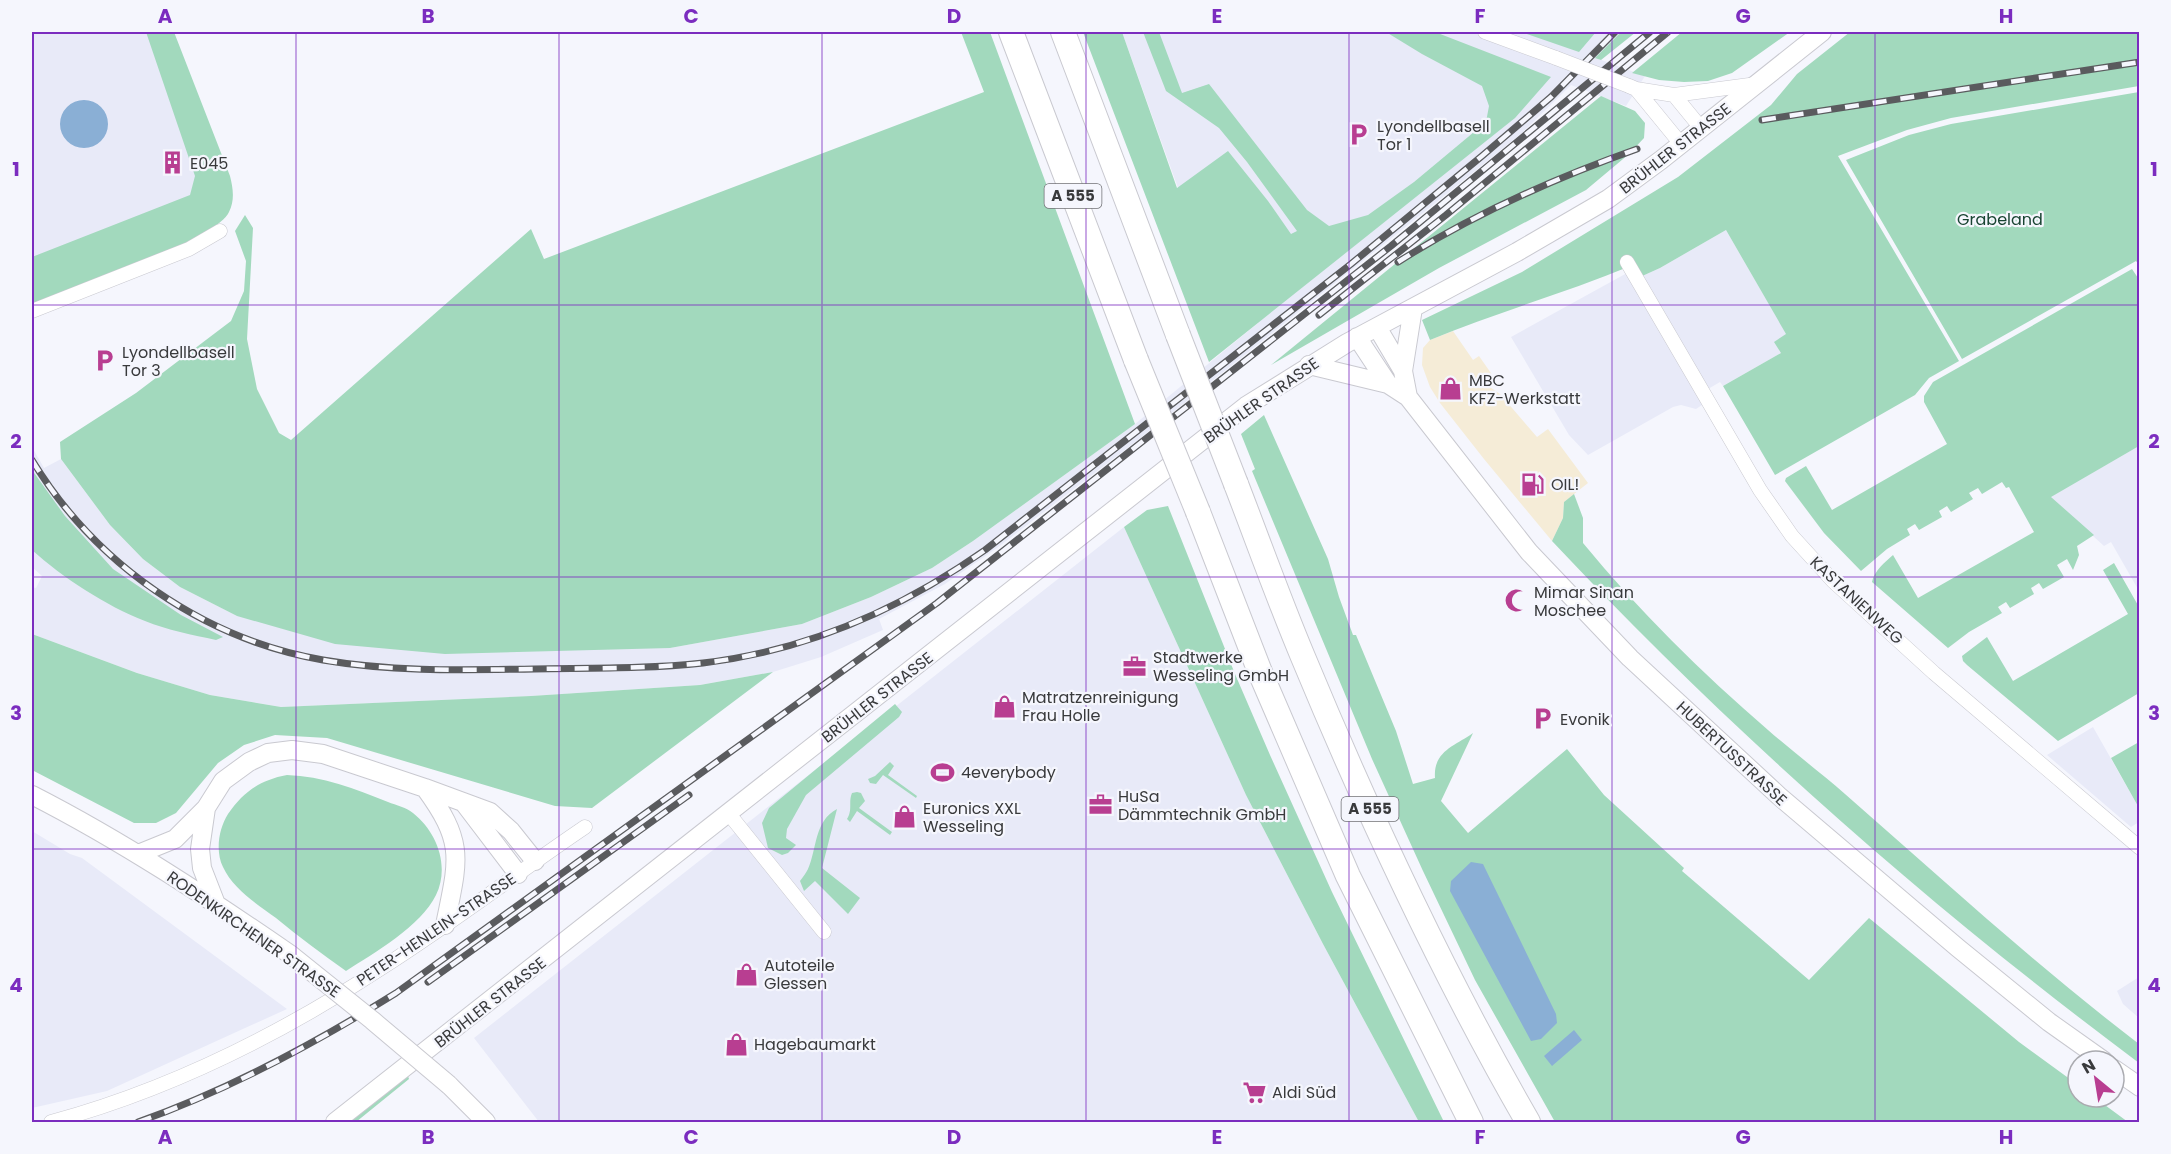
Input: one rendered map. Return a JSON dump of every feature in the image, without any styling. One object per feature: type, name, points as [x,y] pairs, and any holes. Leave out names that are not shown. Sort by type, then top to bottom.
[{"type":"highway","name":"A 555","points":[[1011,32],[1136,360],[1260,672],[1348,876],[1471,1122]]},
{"type":"highway","name":"A 555","points":[[1063,32],[1303,657],[1388,851],[1450,977],[1528,1122]]},
{"type":"main road","name":"BRÜHLER STRASSE","points":[[335,1122],[1246,406],[1357,337],[1517,252],[1608,200],[1822,32]]},
{"type":"main road","points":[[1403,371],[1413,308]]},
{"type":"main road","name":"HUBERTUSSTRASSE","points":[[1377,327],[1403,371],[1408,398]]},
{"type":"main road","name":"HUBERTUSSTRASSE","points":[[1357,337],[1388,384],[1408,398],[1529,552],[1630,658],[1779,796],[1958,948],[2049,1022],[2087,1049]]},
{"type":"main road","points":[[1309,366],[1388,384]]},
{"type":"main road","points":[[138,854],[176,839],[206,808],[223,781],[249,762],[268,753],[292,750],[323,754],[490,812],[511,831],[535,861]]},
{"type":"main road","points":[[425,788],[443,813],[455,843],[457,868],[445,925]]},
{"type":"main road","name":"RODENKIRCHENER STRASSE","points":[[32,795],[138,854],[291,956],[449,1085],[486,1122]]},
{"type":"main road","points":[[464,803],[518,874]]},
{"type":"main road","points":[[206,808],[200,849],[202,868],[216,904]]},
{"type":"main road","points":[[2126,1078],[2139,1087]]},
{"type":"street","points":[[1485,32],[1632,88],[1674,95],[1757,84]]},
{"type":"street","points":[[1632,88],[1681,144]]},
{"type":"street","points":[[1674,95],[1701,128]]},
{"type":"street","points":[[32,311],[189,249],[220,231]]},
{"type":"street","name":"KASTANIENWEG","points":[[1627,262],[1760,490],[1792,536],[1833,581],[1934,673],[2139,849]]},
{"type":"street","points":[[729,814],[824,932]]},
{"type":"street","name":"PETER-HENLEIN-STRASSE","points":[[51,1122],[101,1109],[172,1080],[282,1028],[383,968],[585,827]]},
{"type":"shaded area","points":[[32,32],[170,32],[224,178],[32,301]]},
{"type":"shaded area","points":[[1122,32],[1621,32],[1596,58],[1645,76],[1626,106],[1571,85],[1522,133],[1428,209],[1139,439],[997,548],[945,584],[879,619],[883,630],[821,657],[773,672],[700,685],[531,696],[281,707],[210,695],[137,673],[32,634],[32,587],[36,588],[42,576],[32,567],[32,447],[44,468],[61,459],[110,525],[143,559],[180,587],[237,616],[670,648],[802,624],[871,597],[932,568],[1135,424],[1258,323],[1178,188]]},
{"type":"shaded area","points":[[1726,230],[1787,335],[1781,353],[1723,386],[1720,382],[1708,389],[1640,277]]},
{"type":"shaded area","points":[[1627,273],[1701,399],[1702,405],[1696,409],[1681,405],[1673,407],[1588,455],[1569,435],[1511,337]]},
{"type":"shaded area","points":[[1453,331],[1473,360],[1479,356],[1493,376],[1484,383],[1500,394],[1537,437],[1548,429],[1588,483],[1564,502],[1563,518],[1552,541],[1484,459],[1430,387],[1422,365],[1423,348],[1430,340]]},
{"type":"shaded area","points":[[2139,446],[2139,591],[2111,542],[2104,546],[2050,497]]},
{"type":"shaded area","points":[[1124,527],[1246,795],[1419,1122],[539,1122],[474,1038]]},
{"type":"shaded area","points":[[2093,727],[2139,808],[2139,822],[2131,827],[2047,755]]},
{"type":"shaded area","points":[[32,831],[70,854],[82,858],[287,1009],[107,1091],[32,1108]]},
{"type":"shaded area","points":[[2139,977],[2139,1018],[2123,1004],[2117,991]]},
{"type":"green space","points":[[146,32],[174,32],[230,176],[233,194],[231,208],[218,224],[170,251],[32,304],[32,257],[190,195],[195,176]]},
{"type":"green space","points":[[961,32],[990,32],[1135,424],[932,568],[871,597],[802,624],[670,648],[445,654],[335,644],[237,616],[180,587],[143,559],[110,525],[61,459],[60,442],[136,393],[231,321],[244,291],[246,261],[235,231],[245,215],[253,228],[247,339],[257,389],[279,433],[291,440],[531,229],[544,259],[984,92]]},
{"type":"green space","points":[[1083,32],[1122,32],[1177,188],[1228,151],[1291,234],[1297,231],[1219,128],[1166,91],[1143,32],[1159,32],[1182,93],[1209,84],[1307,210],[1329,226],[1368,215],[1414,182],[1486,122],[1489,106],[1482,86],[1386,32],[1435,32],[1551,77],[1515,118],[1209,362]]},
{"type":"green space","points":[[1521,32],[1596,32],[1579,52]]},
{"type":"green space","points":[[1621,32],[1636,32],[1601,60],[1595,58]]},
{"type":"green space","points":[[1682,32],[1790,32],[1732,73],[1708,81],[1659,80],[1632,73]]},
{"type":"green space","points":[[1850,32],[2139,32],[2139,86],[1951,118],[1907,130],[1838,156],[1959,361],[1929,378],[1915,395],[1775,475],[1723,386],[1781,353],[1774,342],[1786,334],[1726,230],[1640,277],[1633,265],[1430,340],[1422,320],[1522,272],[1678,177],[1771,105],[1797,74]]},
{"type":"green space","name":"Grabeland","points":[[2139,92],[2139,265],[2136,261],[1962,359],[1846,160],[1909,135],[1951,124]]},
{"type":"green space","points":[[1601,96],[1635,111],[1645,123],[1644,138],[1629,154],[1586,190],[1439,268],[1271,365]]},
{"type":"green space","points":[[2132,269],[2140,281],[2139,446],[2051,497],[2094,535],[2077,546],[2079,555],[2073,570],[2067,559],[2057,565],[2064,577],[2043,589],[2039,583],[2031,588],[2034,594],[2010,608],[2006,602],[1998,607],[2002,613],[1969,632],[1948,648],[1872,582],[1873,578],[1880,567],[1893,555],[1918,598],[2034,532],[2009,487],[2006,488],[2002,482],[1982,494],[1978,488],[1969,493],[1973,499],[1951,512],[1947,506],[1939,511],[1942,517],[1919,530],[1915,524],[1907,529],[1910,535],[1887,549],[1861,571],[1824,533],[1785,481],[1786,478],[1806,466],[1832,510],[1947,444],[1924,402],[1924,396],[1933,382]]},
{"type":"green space","points":[[1264,415],[1328,559],[1353,635],[1356,635],[1396,731],[1413,784],[1435,778],[1435,769],[1441,755],[1473,733],[1441,801],[1468,833],[1567,749],[1604,795],[1684,868],[1682,871],[1809,980],[1869,918],[2019,1042],[2066,1076],[2066,1109],[2110,1109],[2128,1122],[1555,1122],[1475,980],[1423,871],[1372,759],[1252,471],[1255,469],[1241,434]]},
{"type":"green space","points":[[32,470],[65,516],[113,569],[181,615],[223,637],[216,640],[180,632],[130,615],[85,590],[32,550]]},
{"type":"green space","points":[[1574,494],[1583,518],[1583,543],[1671,640],[1768,730],[1836,786],[2027,953],[2139,1044],[2139,1063],[2126,1053],[2126,1049],[2121,1049],[2061,1003],[1908,879],[1761,749],[1690,681],[1552,541],[1563,518],[1564,502]]},
{"type":"green space","points":[[1168,506],[1270,755],[1332,892],[1444,1122],[1419,1122],[1323,944],[1246,795],[1124,527],[1147,510]]},
{"type":"green space","points":[[2114,563],[2139,607],[2139,693],[2058,741],[1967,665],[1962,656],[1987,637],[2013,681],[2128,614],[2103,570]]},
{"type":"green space","points":[[32,634],[137,673],[210,695],[281,707],[531,696],[700,685],[773,672],[592,808],[555,806],[327,738],[275,735],[244,745],[218,763],[176,813],[156,823],[134,823],[32,770]]},
{"type":"green space","points":[[895,704],[902,712],[899,717],[806,795],[787,829],[786,838],[796,845],[788,853],[782,855],[768,848],[762,823],[769,808]]},
{"type":"green space","points":[[2139,742],[2139,808],[2111,758]]},
{"type":"green space","points":[[890,762],[894,766],[888,775],[917,796],[916,798],[883,775],[876,784],[870,783],[868,779],[875,776]]},
{"type":"green space","points":[[287,775],[339,784],[408,810],[429,830],[439,850],[442,873],[436,895],[429,906],[396,938],[346,971],[246,896],[227,875],[221,861],[220,833],[234,806],[253,788],[268,780]]},
{"type":"green space","points":[[852,793],[861,793],[865,801],[859,808],[892,832],[890,835],[857,811],[850,822],[847,819]]},
{"type":"green space","points":[[837,809],[822,868],[860,898],[848,914],[815,881],[804,891],[800,881],[808,869],[820,828],[830,814]]},
{"type":"green space","points":[[408,1076],[409,1079],[356,1122],[349,1122]]},
{"type":"water","points":[[79,100],[89,100],[104,110],[108,124],[107,133],[98,144],[89,148],[79,148],[64,138],[60,129],[60,119],[70,104]]},
{"type":"water","points":[[1471,862],[1483,864],[1556,1014],[1557,1023],[1541,1039],[1531,1041],[1450,891],[1451,881]]},
{"type":"water","points":[[1574,1030],[1582,1040],[1552,1066],[1544,1056]]},
{"type":"railway","points":[[32,460],[58,498],[87,532],[120,563],[156,591],[195,615],[236,635],[279,650],[323,660],[376,667],[481,670],[682,665],[741,657],[778,649],[815,638],[886,609],[920,591],[985,550],[1351,264],[1551,97],[1615,32]]},
{"type":"railway","points":[[138,1122],[238,1081],[334,1030],[396,993],[937,603],[1391,246],[1650,32]]},
{"type":"railway","points":[[1319,315],[1446,215],[1668,32]]},
{"type":"railway","points":[[1762,120],[2140,62]]},
{"type":"railway","points":[[1398,262],[1514,199],[1575,172],[1637,149]]},
{"type":"railway","points":[[428,982],[689,795]]},
{"type":"place","name":"Lyondellbasell Tor 1","points":[[1359,135]]},
{"type":"place","name":"E045","points":[[172,163]]},
{"type":"place","name":"Lyondellbasell Tor 3","points":[[104,361]]},
{"type":"place","name":"MBC KFZ-Werkstatt","points":[[1451,389]]},
{"type":"place","name":"OIL!","points":[[1533,484]]},
{"type":"place","name":"Mimar Sinan Moschee","points":[[1516,601]]},
{"type":"place","name":"Stadtwerke Wesseling GmbH","points":[[1135,666]]},
{"type":"place","name":"Matratzenreinigung Frau Holle","points":[[1004,706]]},
{"type":"place","name":"Evonik","points":[[1542,719]]},
{"type":"place","name":"4everybody","points":[[943,772]]},
{"type":"place","name":"HuSa Dämmtechnik GmbH","points":[[1100,805]]},
{"type":"place","name":"Euronics XXL Wesseling","points":[[905,817]]},
{"type":"place","name":"Autoteile Glessen","points":[[746,974]]},
{"type":"place","name":"Hagebaumarkt","points":[[736,1044]]},
{"type":"place","name":"Aldi Süd","points":[[1254,1092]]}]
